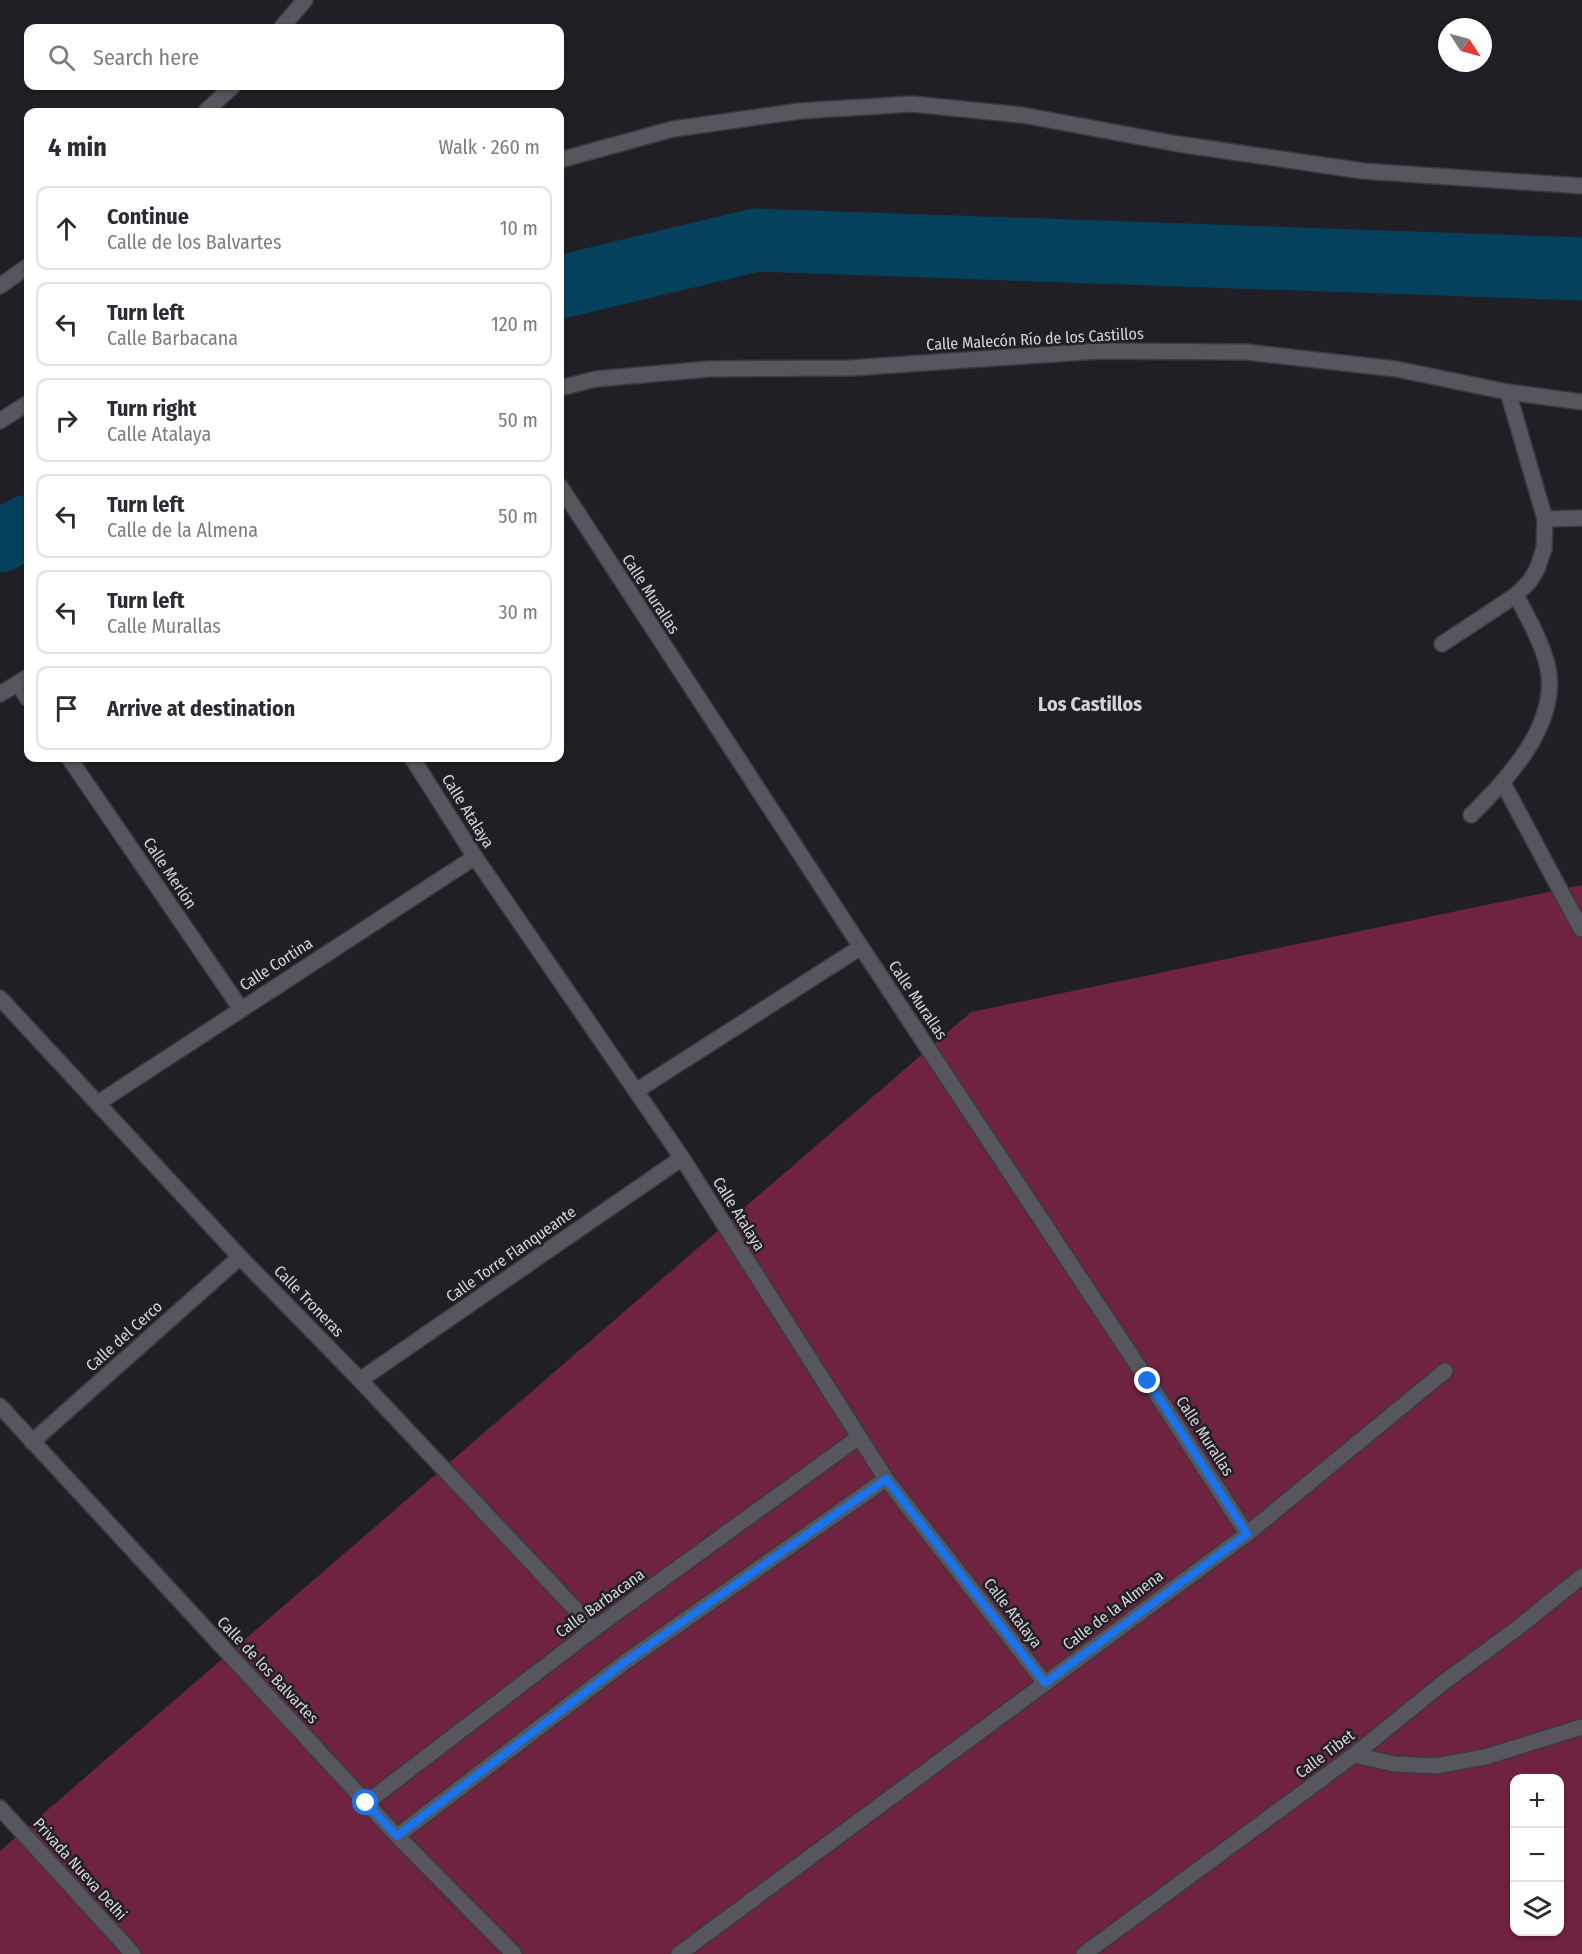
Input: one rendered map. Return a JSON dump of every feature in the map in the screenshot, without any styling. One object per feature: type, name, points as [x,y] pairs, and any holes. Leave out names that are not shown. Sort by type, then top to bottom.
[{"type":"street","points":[[284,24],[304,0]]},
{"type":"street","points":[[210,108],[229,90]]},
{"type":"street","points":[[564,158],[673,129],[800,111],[912,104],[1022,115],[1178,144],[1364,171],[1582,186]]},
{"type":"street","points":[[0,285],[24,269]]},
{"type":"street","name":"Calle Malecón Río de los Castillos","points":[[564,387],[596,379],[709,369],[850,368],[1099,351],[1246,352],[1396,369],[1508,392],[1582,402]]},
{"type":"street","points":[[1442,644],[1516,595],[1530,581],[1544,549],[1545,519],[1508,392]]},
{"type":"street","points":[[0,421],[24,406]]},
{"type":"street","name":"Calle Murallas","points":[[564,492],[1247,1534]]},
{"type":"street","points":[[1545,519],[1582,518]]},
{"type":"street","points":[[1471,815],[1503,783],[1528,747],[1544,714],[1549,689],[1548,668],[1538,637],[1516,595]]},
{"type":"street","points":[[0,694],[23,680]]},
{"type":"street","name":"Calle Merlón","points":[[72,762],[241,1009]]},
{"type":"street","name":"Calle Atalaya","points":[[415,762],[475,857],[682,1158],[886,1479],[1045,1683]]},
{"type":"street","points":[[1503,783],[1581,928]]},
{"type":"street","name":"Calle Cortina","points":[[98,1103],[475,857]]},
{"type":"street","points":[[636,1091],[861,947]]},
{"type":"street","name":"Calle Troneras","points":[[0,998],[240,1257],[360,1380],[594,1629]]},
{"type":"street","name":"Calle Torre Flanqueante","points":[[360,1380],[682,1158]]},
{"type":"street","name":"Calle del Cerco","points":[[32,1442],[240,1257]]},
{"type":"street","name":"Calle de la Almena","points":[[679,1954],[1247,1534],[1445,1371]]},
{"type":"street","name":"Calle de los Balvartes","points":[[0,1406],[366,1803],[514,1954]]},
{"type":"street","name":"Calle Barbacana","points":[[366,1803],[594,1629],[859,1437]]},
{"type":"street","points":[[397,1836],[625,1662],[886,1479]]},
{"type":"street","name":"Calle Tibet","points":[[1084,1954],[1354,1755],[1444,1682],[1515,1630],[1582,1576]]},
{"type":"street","points":[[1354,1755],[1395,1764],[1436,1766],[1485,1757],[1582,1727]]},
{"type":"street","name":"Privada Nueva Delhi","points":[[0,1808],[133,1954]]},
{"type":"shaded area","points":[[1582,885],[1582,1954],[0,1954],[0,1851],[971,1012]]},
{"type":"waterway","points":[[564,286],[756,240],[1582,269]]},
{"type":"waterway","points":[[0,541],[24,528]]},
{"type":"district","name":"Los Castillos","points":[[1090,704]]},
{"type":"route","points":[[366,1803],[397,1836],[625,1662],[886,1479],[1045,1683],[1247,1534],[1148,1381]]}]
